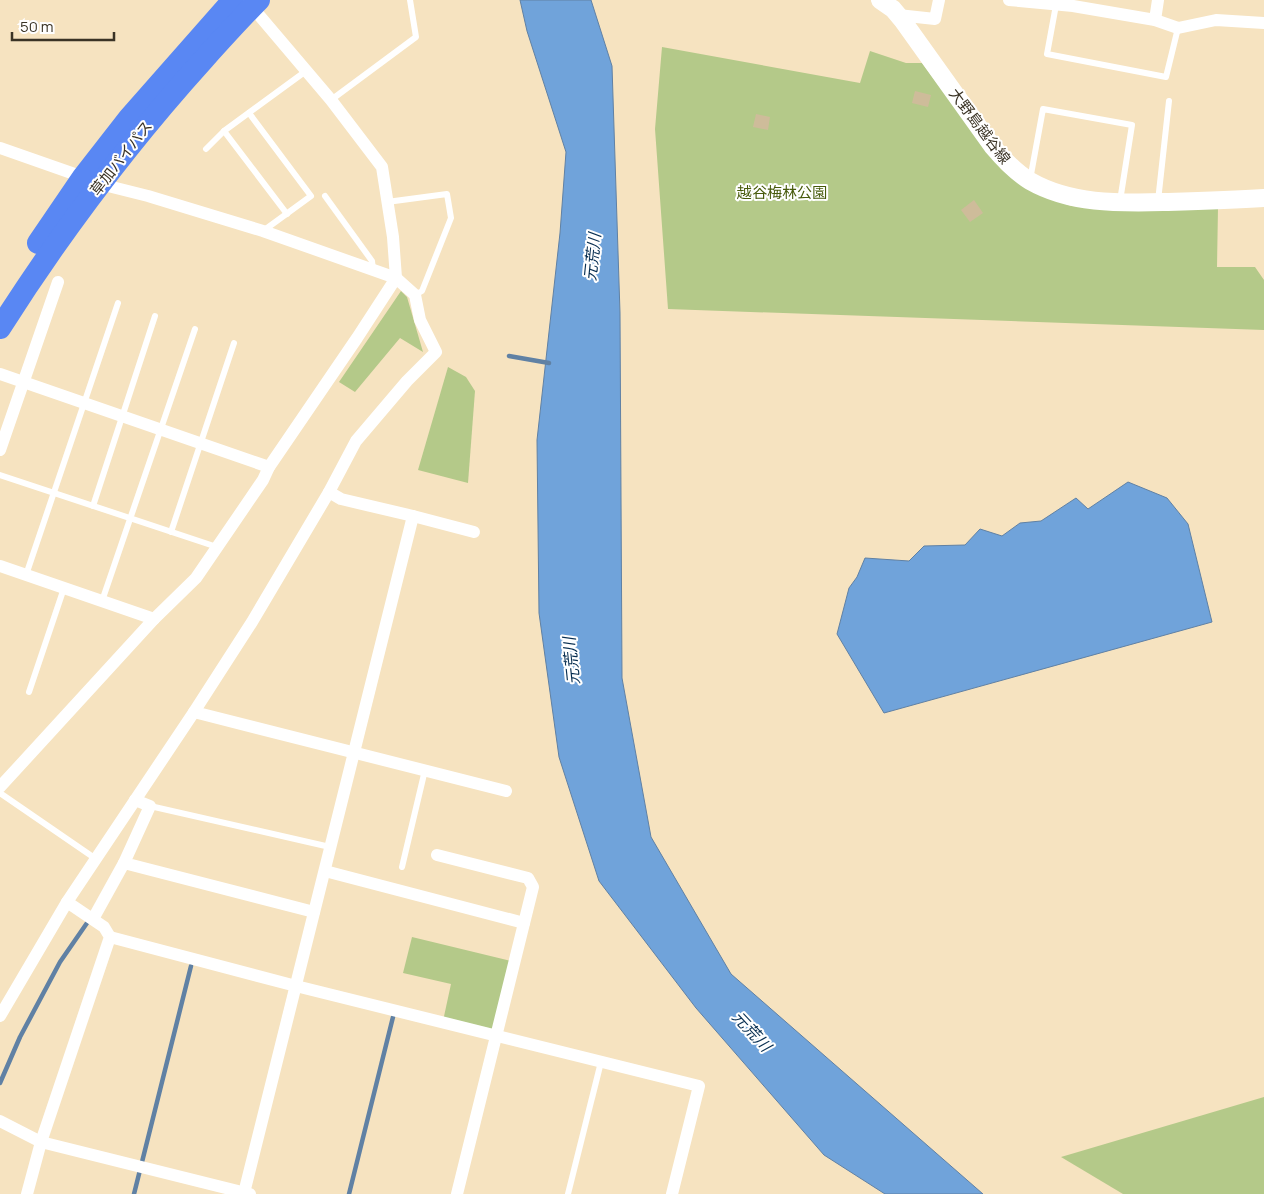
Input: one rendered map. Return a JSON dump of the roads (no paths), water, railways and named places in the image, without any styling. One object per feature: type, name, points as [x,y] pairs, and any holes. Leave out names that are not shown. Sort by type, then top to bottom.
[{"type":"highway","name":"草加バイパス","points":[[0,300],[91,180],[170,97],[248,2]]},
{"type":"highway","name":"草加バイパス","points":[[0,328],[40,266],[91,180]]},
{"type":"main road","name":"大野島越谷線","points":[[880,0],[893,8],[993,147],[1009,166],[1030,181],[1061,194],[1090,201],[1119,203],[1264,198]]},
{"type":"street","points":[[898,15],[935,18],[939,0]]},
{"type":"street","points":[[1009,0],[1073,6],[1155,20],[1178,28],[1216,20],[1264,23]]},
{"type":"street","points":[[1155,20],[1158,0]]},
{"type":"street","points":[[0,787],[154,620],[196,578],[396,278],[393,237],[382,166],[331,100],[248,2]]},
{"type":"street","points":[[0,148],[91,180],[263,231],[396,278],[415,295],[420,320],[436,352],[407,381],[356,441],[330,492],[252,622],[67,902],[0,1016]]},
{"type":"street","points":[[0,450],[58,282]]},
{"type":"street","points":[[0,374],[269,467]]},
{"type":"street","points":[[330,492],[341,499],[474,532]]},
{"type":"street","points":[[0,1121],[41,1142],[247,1193],[324,871],[413,516]]},
{"type":"street","points":[[0,566],[154,620]]},
{"type":"street","points":[[194,712],[506,791]]},
{"type":"street","points":[[93,919],[124,863],[150,806],[135,800]]},
{"type":"street","points":[[437,855],[528,878],[533,887],[457,1194]]},
{"type":"street","points":[[124,863],[314,912]]},
{"type":"street","points":[[324,871],[524,923]]},
{"type":"street","points":[[67,902],[104,927],[110,937],[296,986],[699,1086],[672,1194]]},
{"type":"street","points":[[27,1194],[41,1142],[110,937]]},
{"type":"lane","points":[[331,100],[416,37],[410,0]]},
{"type":"lane","points":[[1056,5],[1047,54],[1166,77],[1178,28]]},
{"type":"lane","points":[[206,149],[224,131],[306,71]]},
{"type":"lane","points":[[1158,202],[1169,101]]},
{"type":"lane","points":[[1030,181],[1043,109],[1132,124],[1119,203]]},
{"type":"lane","points":[[249,113],[311,196],[263,231]]},
{"type":"lane","points":[[224,131],[286,214]]},
{"type":"lane","points":[[387,202],[447,194],[451,218],[422,291],[415,295]]},
{"type":"lane","points":[[325,196],[372,261],[374,271]]},
{"type":"lane","points":[[26,575],[118,303]]},
{"type":"lane","points":[[93,506],[155,316]]},
{"type":"lane","points":[[102,601],[195,329]]},
{"type":"lane","points":[[171,532],[234,343]]},
{"type":"lane","points":[[0,475],[217,547]]},
{"type":"lane","points":[[29,692],[64,588]]},
{"type":"lane","points":[[402,867],[425,770]]},
{"type":"lane","points":[[0,793],[96,859]]},
{"type":"lane","points":[[150,806],[330,847]]},
{"type":"lane","points":[[568,1194],[601,1062]]},
{"type":"water","name":"元荒川","points":[[520,0],[591,0],[612,66],[620,313],[622,678],[651,837],[731,974],[983,1194],[885,1194],[824,1155],[696,1008],[599,881],[559,757],[539,613],[537,440],[560,233],[566,152],[527,31]]},
{"type":"water","points":[[1128,482],[1167,498],[1188,524],[1212,622],[884,713],[837,634],[849,588],[857,577],[865,558],[909,561],[924,546],[965,545],[980,529],[1002,536],[1020,523],[1041,521],[1076,498],[1088,509]]},
{"type":"waterway","points":[[509,356],[549,363]]},
{"type":"waterway","points":[[0,1083],[20,1037],[60,962],[87,923]]},
{"type":"waterway","points":[[134,1194],[191,966]]},
{"type":"waterway","points":[[349,1194],[393,1017]]},
{"type":"park label","name":"越谷梅林公園","points":[[782,192]]}]
